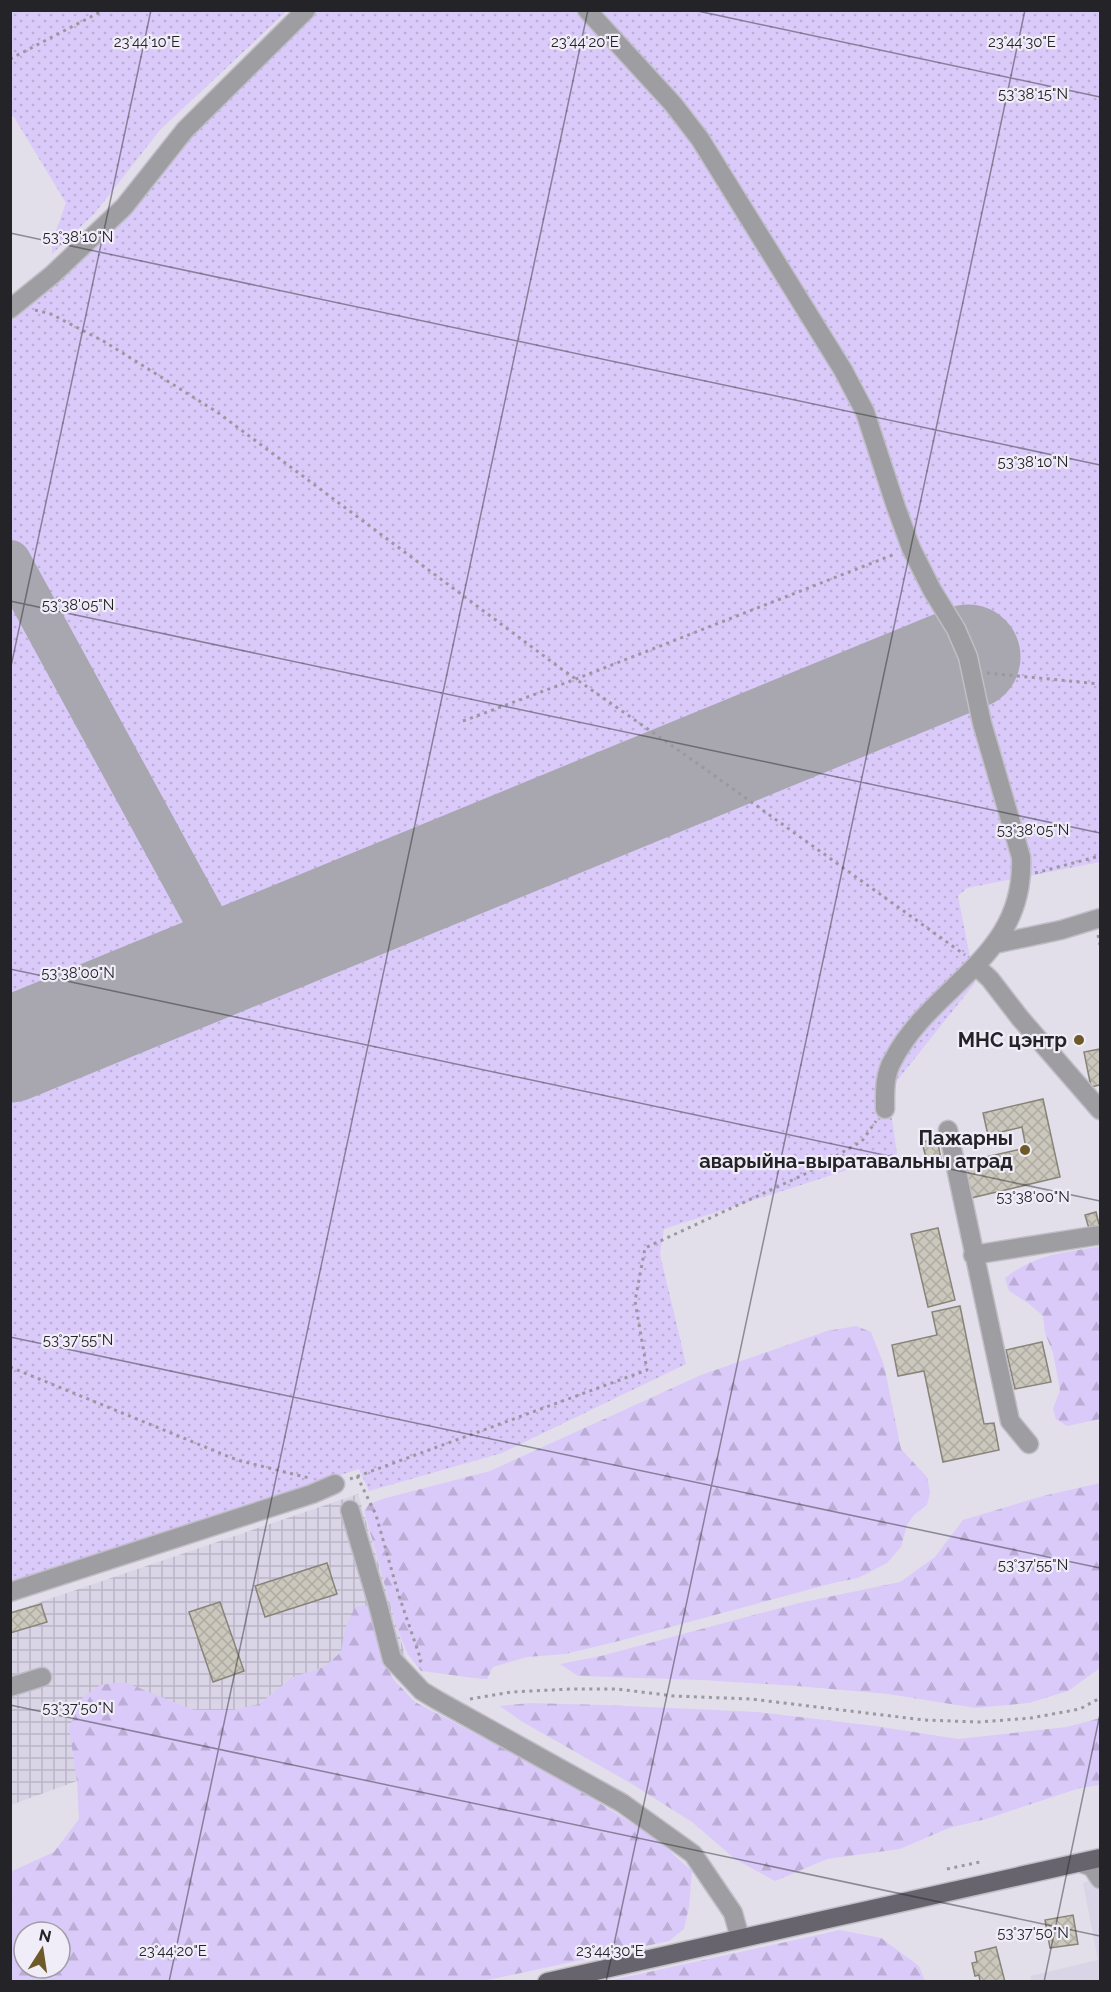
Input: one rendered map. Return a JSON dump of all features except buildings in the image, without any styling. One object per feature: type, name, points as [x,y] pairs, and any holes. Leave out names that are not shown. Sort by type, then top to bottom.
[{"type":"main road","points":[[546,1982],[1101,1858]]},
{"type":"lane","points":[[12,307],[52,275],[124,207],[185,130],[306,10]]},
{"type":"lane","points":[[587,10],[673,104],[700,139],[843,370],[866,412],[880,461],[911,548],[932,590],[956,629],[968,657],[982,723],[1021,857],[1022,877],[1013,910],[995,944],[977,967],[931,1010],[908,1037],[892,1061],[884,1085],[885,1109]]},
{"type":"lane","points":[[995,944],[1061,930],[1101,918]]},
{"type":"lane","points":[[977,967],[990,979],[1020,1018],[1101,1110]]},
{"type":"lane","points":[[948,1130],[1010,1421],[1029,1444]]},
{"type":"lane","points":[[973,1255],[1101,1235]]},
{"type":"lane","points":[[10,1592],[312,1494],[335,1484]]},
{"type":"lane","points":[[350,1510],[392,1659],[422,1691],[436,1701],[622,1803],[693,1854],[733,1913],[740,1938]]},
{"type":"lane","points":[[10,1687],[42,1677]]},
{"type":"lane","points":[[1081,1863],[1092,1867],[1101,1879]]},
{"type":"path","points":[[10,59],[104,10]]},
{"type":"path","points":[[12,307],[51,314],[105,342],[216,412],[576,679],[944,940],[977,967]]},
{"type":"path","points":[[463,721],[911,548]]},
{"type":"path","points":[[971,671],[1101,684]]},
{"type":"path","points":[[1022,877],[1101,856]]},
{"type":"path","points":[[10,1367],[237,1460],[335,1484],[647,1371],[635,1301],[645,1248],[803,1175],[862,1141],[885,1109]]},
{"type":"path","points":[[357,1476],[376,1515],[399,1596],[421,1660],[410,1678]]},
{"type":"path","points":[[469,1699],[512,1692],[617,1689],[751,1699],[924,1720],[979,1722],[1030,1718],[1080,1709],[1101,1698]]},
{"type":"path","points":[[947,1869],[980,1862]]},
{"type":"shaded area","points":[[358,1494],[407,1661],[11,1805],[11,1612]]},
{"type":"shaded area","points":[[1100,1878],[1100,1981],[1031,1981],[1030,1976],[1098,1960],[1083,1883]]},
{"type":"green space","points":[[10,11],[287,11],[160,130],[94,214],[52,254],[52,242],[66,203],[14,117],[11,116]]},
{"type":"green space","points":[[315,11],[1100,11],[1100,862],[967,888],[958,896],[975,983],[888,1092],[897,1154],[664,1229],[660,1254],[686,1364],[502,1453],[369,1491],[359,1469],[11,1581],[11,320],[35,302],[192,135]]},
{"type":"green space","points":[[1100,1247],[1100,1419],[1067,1426],[1056,1419],[1053,1409],[1060,1390],[1053,1353],[1045,1333],[1043,1316],[1009,1291],[1005,1278],[1037,1260],[1060,1253]]},
{"type":"green space","points":[[856,1326],[871,1332],[884,1365],[901,1449],[927,1477],[930,1493],[927,1505],[914,1515],[907,1525],[901,1547],[887,1563],[858,1578],[615,1642],[565,1654],[527,1657],[493,1667],[487,1679],[421,1671],[407,1653],[396,1625],[364,1511],[369,1504],[490,1471],[701,1375],[827,1331]]},
{"type":"green space","points":[[1100,1483],[1100,1668],[1068,1691],[1029,1703],[976,1708],[888,1694],[797,1686],[578,1676],[560,1664],[601,1656],[799,1603],[900,1582],[935,1557],[963,1520],[1043,1496]]},
{"type":"green space","points":[[365,1605],[372,1610],[383,1661],[394,1680],[415,1702],[556,1776],[654,1837],[692,1871],[689,1907],[684,1929],[669,1941],[479,1982],[11,1981],[10,1872],[54,1852],[79,1819],[77,1781],[69,1728],[82,1698],[100,1685],[124,1682],[194,1710],[233,1710],[259,1704],[293,1677],[324,1667],[341,1652],[345,1629],[355,1607]]},
{"type":"green space","points":[[529,1703],[757,1712],[875,1726],[958,1739],[1067,1727],[1100,1718],[1100,1785],[1080,1788],[986,1819],[949,1828],[900,1849],[827,1859],[775,1881],[735,1859],[692,1822],[632,1784],[521,1721],[500,1706]]},
{"type":"green space","points":[[840,1930],[881,1938],[919,1966],[925,1981],[608,1981]]},
{"type":"taxiway","points":[[10,561],[211,930],[211,968]]},
{"type":"runway","points":[[10,1050],[968,657]]},
{"type":"place","name":"МНС цэнтр","points":[[1079,1040]]},
{"type":"place","name":"Пажарны аварыйна-выратавальны атрад","points":[[1025,1150]]}]
